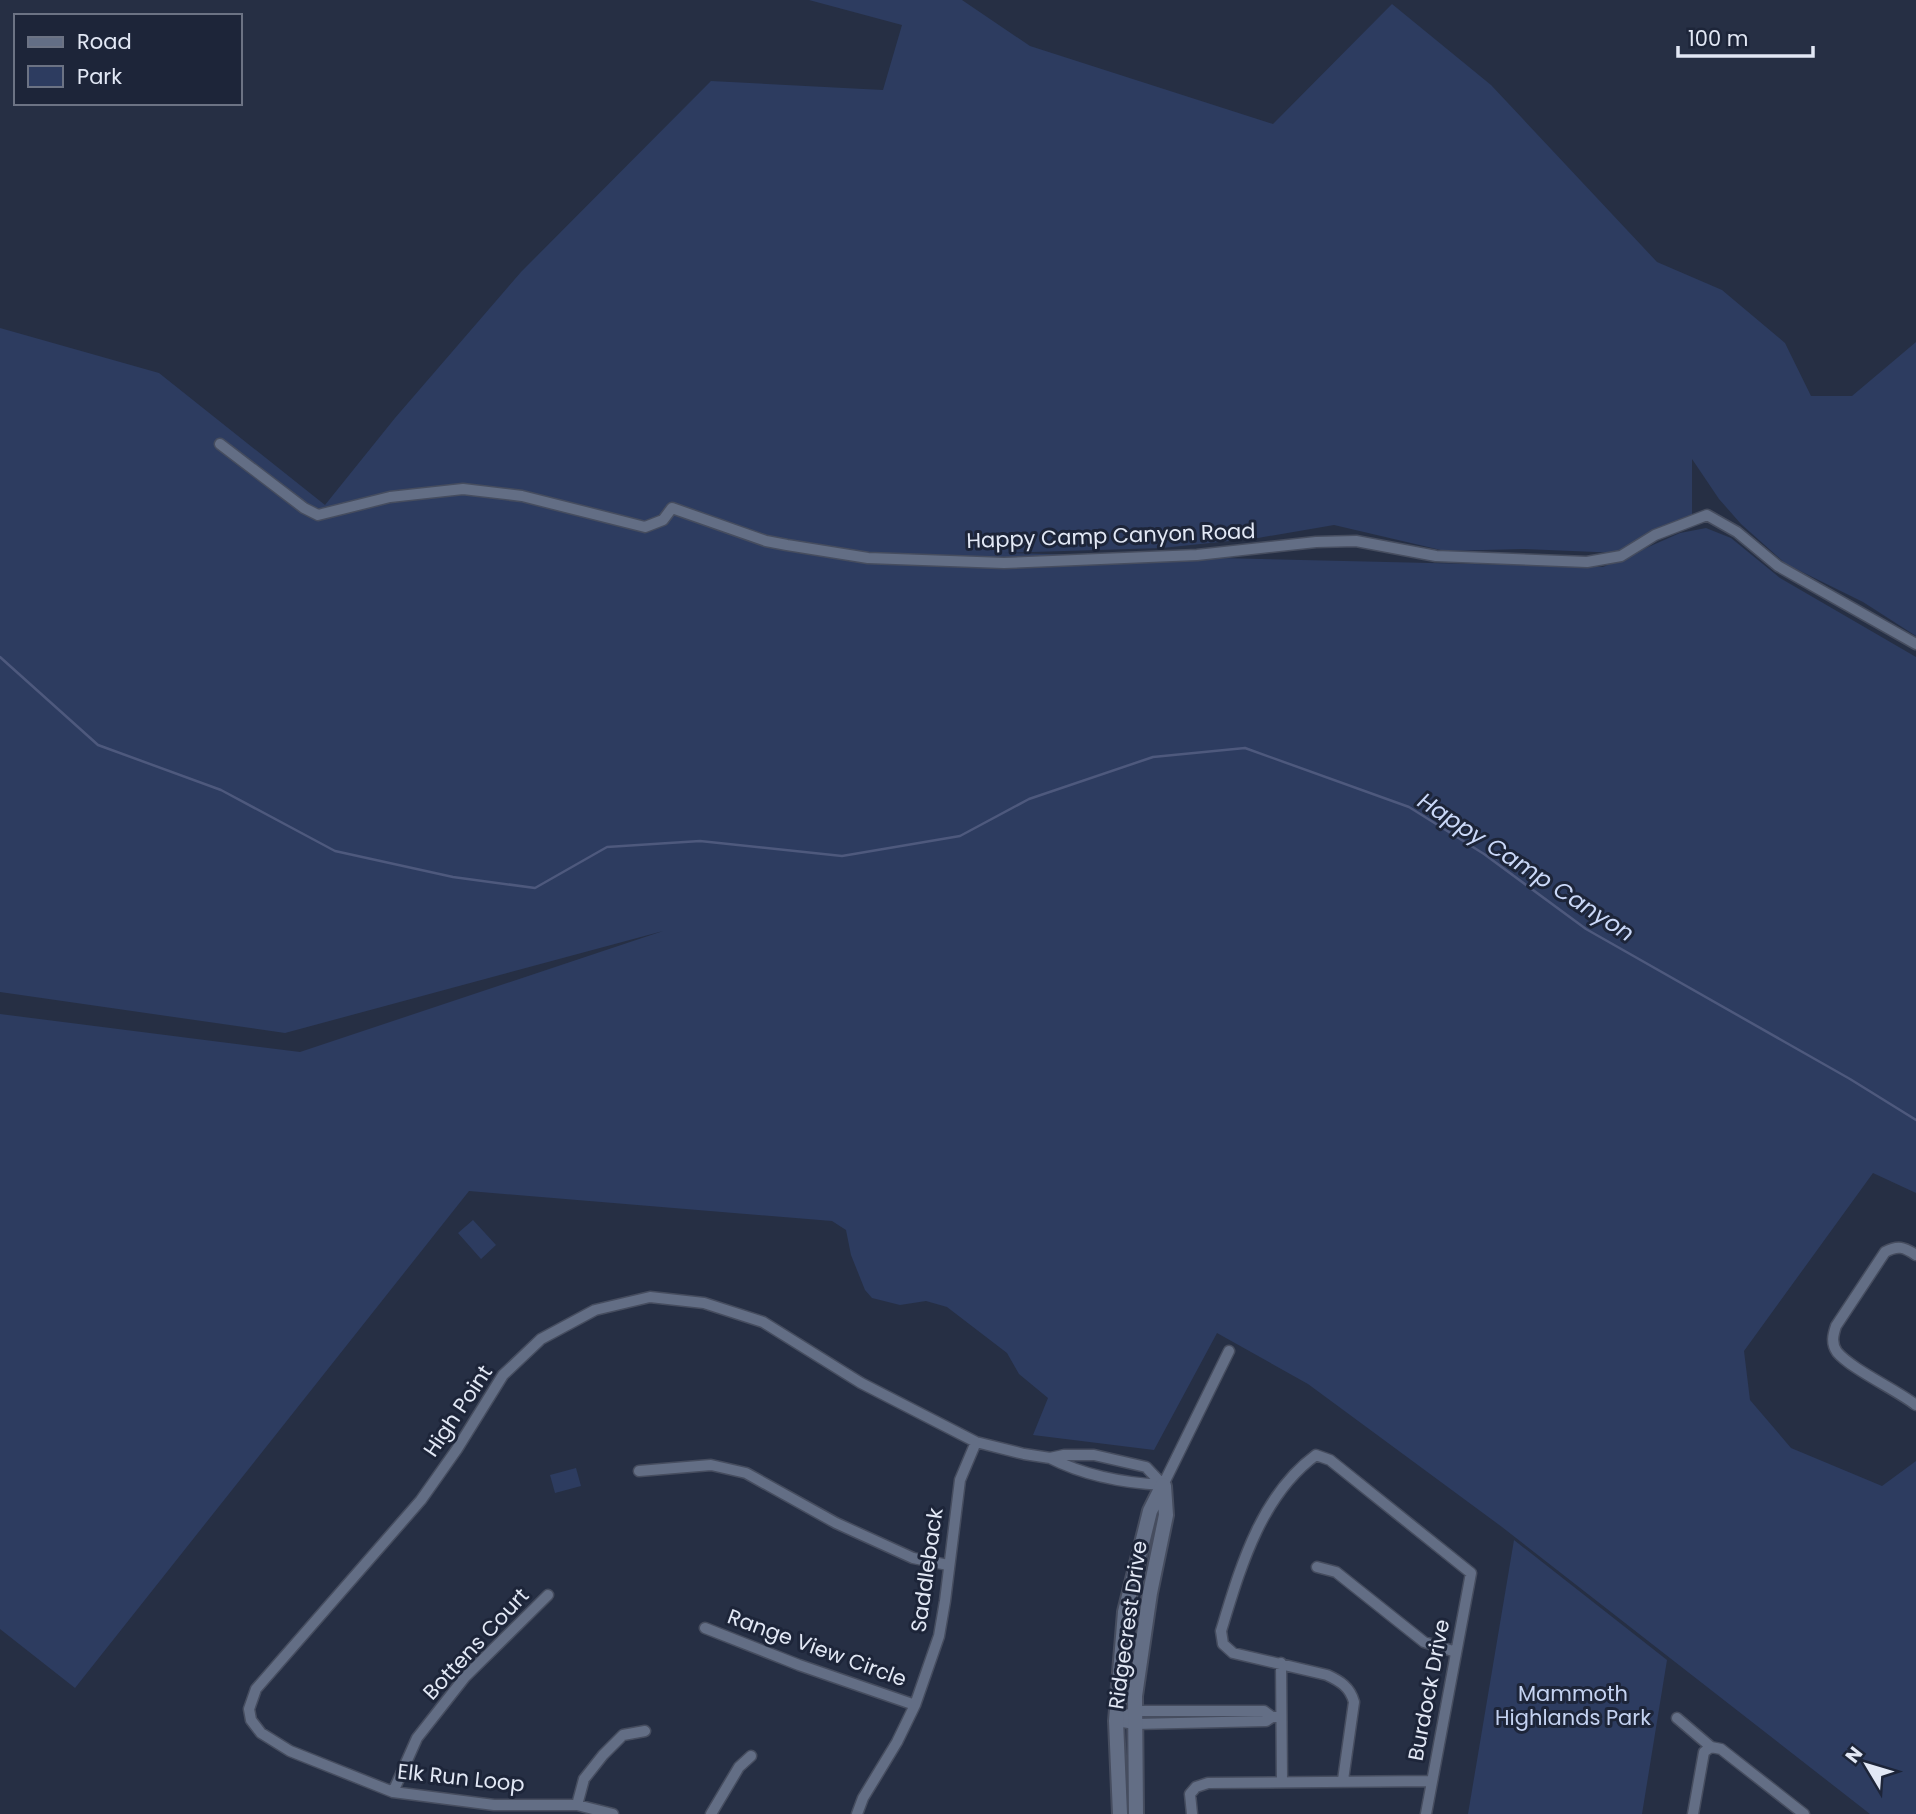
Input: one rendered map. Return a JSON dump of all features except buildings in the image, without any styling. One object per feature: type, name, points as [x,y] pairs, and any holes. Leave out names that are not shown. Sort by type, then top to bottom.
[{"type":"street","name":"Happy Camp Canyon Road","points":[[220,444],[304,508],[318,515],[390,497],[463,489],[491,491],[571,507],[645,527],[663,520],[672,508],[766,541],[868,558],[1004,563],[1066,561],[1197,555],[1316,542],[1356,541],[1436,556],[1587,562],[1621,556],[1655,535],[1707,515],[1737,532],[1777,566],[1916,644]]},
{"type":"street","points":[[1916,1255],[1903,1247],[1894,1247],[1885,1252],[1836,1326],[1832,1339],[1837,1352],[1852,1364],[1916,1405]]},
{"type":"street","name":"High Point","points":[[249,1709],[256,1689],[421,1500],[457,1449],[503,1375],[541,1339],[595,1310],[650,1297],[704,1303],[763,1322],[861,1383],[976,1442],[1050,1458],[1082,1472],[1136,1483],[1163,1485]]},
{"type":"street","name":"Ridgecrest Drive","points":[[1121,1814],[1116,1721],[1125,1612],[1150,1511],[1229,1351]]},
{"type":"street","name":"Saddleback","points":[[857,1814],[863,1798],[897,1742],[915,1705],[939,1636],[946,1601],[948,1565],[960,1480],[976,1442]]},
{"type":"street","name":"High Point","points":[[1050,1458],[1094,1455],[1146,1467],[1163,1485]]},
{"type":"street","name":"Burdock Drive","points":[[1281,1663],[1238,1655],[1223,1644],[1221,1631],[1247,1549],[1277,1496],[1316,1455],[1330,1460],[1471,1573],[1426,1814]]},
{"type":"street","points":[[1082,1472],[1080,1468],[1084,1457]]},
{"type":"street","points":[[639,1471],[711,1465],[746,1473],[835,1523],[913,1558],[948,1565]]},
{"type":"street","name":"Ridgecrest Drive","points":[[1136,1814],[1135,1696],[1150,1593],[1166,1515],[1163,1485]]},
{"type":"street","points":[[1317,1567],[1336,1572],[1424,1642],[1456,1652]]},
{"type":"street","name":"Bottens Court","points":[[393,1792],[417,1738],[465,1677],[548,1595]]},
{"type":"street","name":"Range View Circle","points":[[705,1628],[915,1705]]},
{"type":"street","points":[[1282,1782],[1277,1717],[1281,1663],[1327,1675],[1351,1692],[1354,1702],[1343,1780]]},
{"type":"street","name":"Elk Run Loop","points":[[249,1709],[251,1720],[261,1733],[290,1751],[393,1792],[494,1805],[577,1805],[612,1814]]},
{"type":"street","points":[[1116,1721],[1135,1717],[1266,1721],[1277,1717]]},
{"type":"street","points":[[1677,1718],[1711,1747],[1721,1749],[1804,1814]]},
{"type":"street","points":[[577,1805],[584,1779],[603,1755],[623,1735],[645,1731]]},
{"type":"street","points":[[1693,1814],[1701,1762],[1704,1752],[1711,1747]]},
{"type":"street","points":[[711,1814],[739,1767],[751,1756]]},
{"type":"street","points":[[1192,1814],[1190,1794],[1196,1787],[1208,1783],[1432,1780]]},
{"type":"green space","points":[[809,0],[962,0],[1030,46],[1273,124],[1392,4],[1491,85],[1657,262],[1722,290],[1785,343],[1811,396],[1852,396],[1916,342],[1916,636],[1863,602],[1786,564],[1741,524],[1719,499],[1692,459],[1692,517],[1620,553],[1523,549],[1445,551],[1334,525],[1258,538],[1162,548],[1003,553],[1603,567],[1680,533],[1706,528],[1731,538],[1780,578],[1916,657],[1916,1193],[1873,1173],[1744,1351],[1750,1400],[1791,1448],[1882,1486],[1916,1461],[1916,1814],[1870,1814],[1502,1527],[1308,1384],[1217,1333],[1154,1450],[1033,1435],[1048,1398],[1019,1374],[1007,1353],[947,1307],[926,1301],[900,1305],[872,1298],[865,1290],[851,1255],[846,1230],[832,1221],[469,1191],[75,1688],[0,1629],[0,1014],[300,1052],[663,931],[285,1033],[0,992],[0,328],[159,373],[325,505],[395,418],[521,272],[711,81],[883,90],[902,25]]},
{"type":"green space","points":[[473,1220],[496,1245],[481,1259],[458,1233]]},
{"type":"green space","points":[[576,1468],[581,1486],[555,1493],[550,1475]]},
{"type":"green space","name":"Mammoth Highlands Park","points":[[1514,1540],[1667,1660],[1642,1814],[1468,1814]]},
{"type":"waterway","name":"Happy Camp Canyon","points":[[0,657],[98,745],[221,790],[335,851],[453,877],[535,888],[607,847],[700,841],[842,856],[960,836],[1029,799],[1153,757],[1245,748],[1409,807],[1484,854],[1586,929],[1850,1079],[1916,1120]]}]
